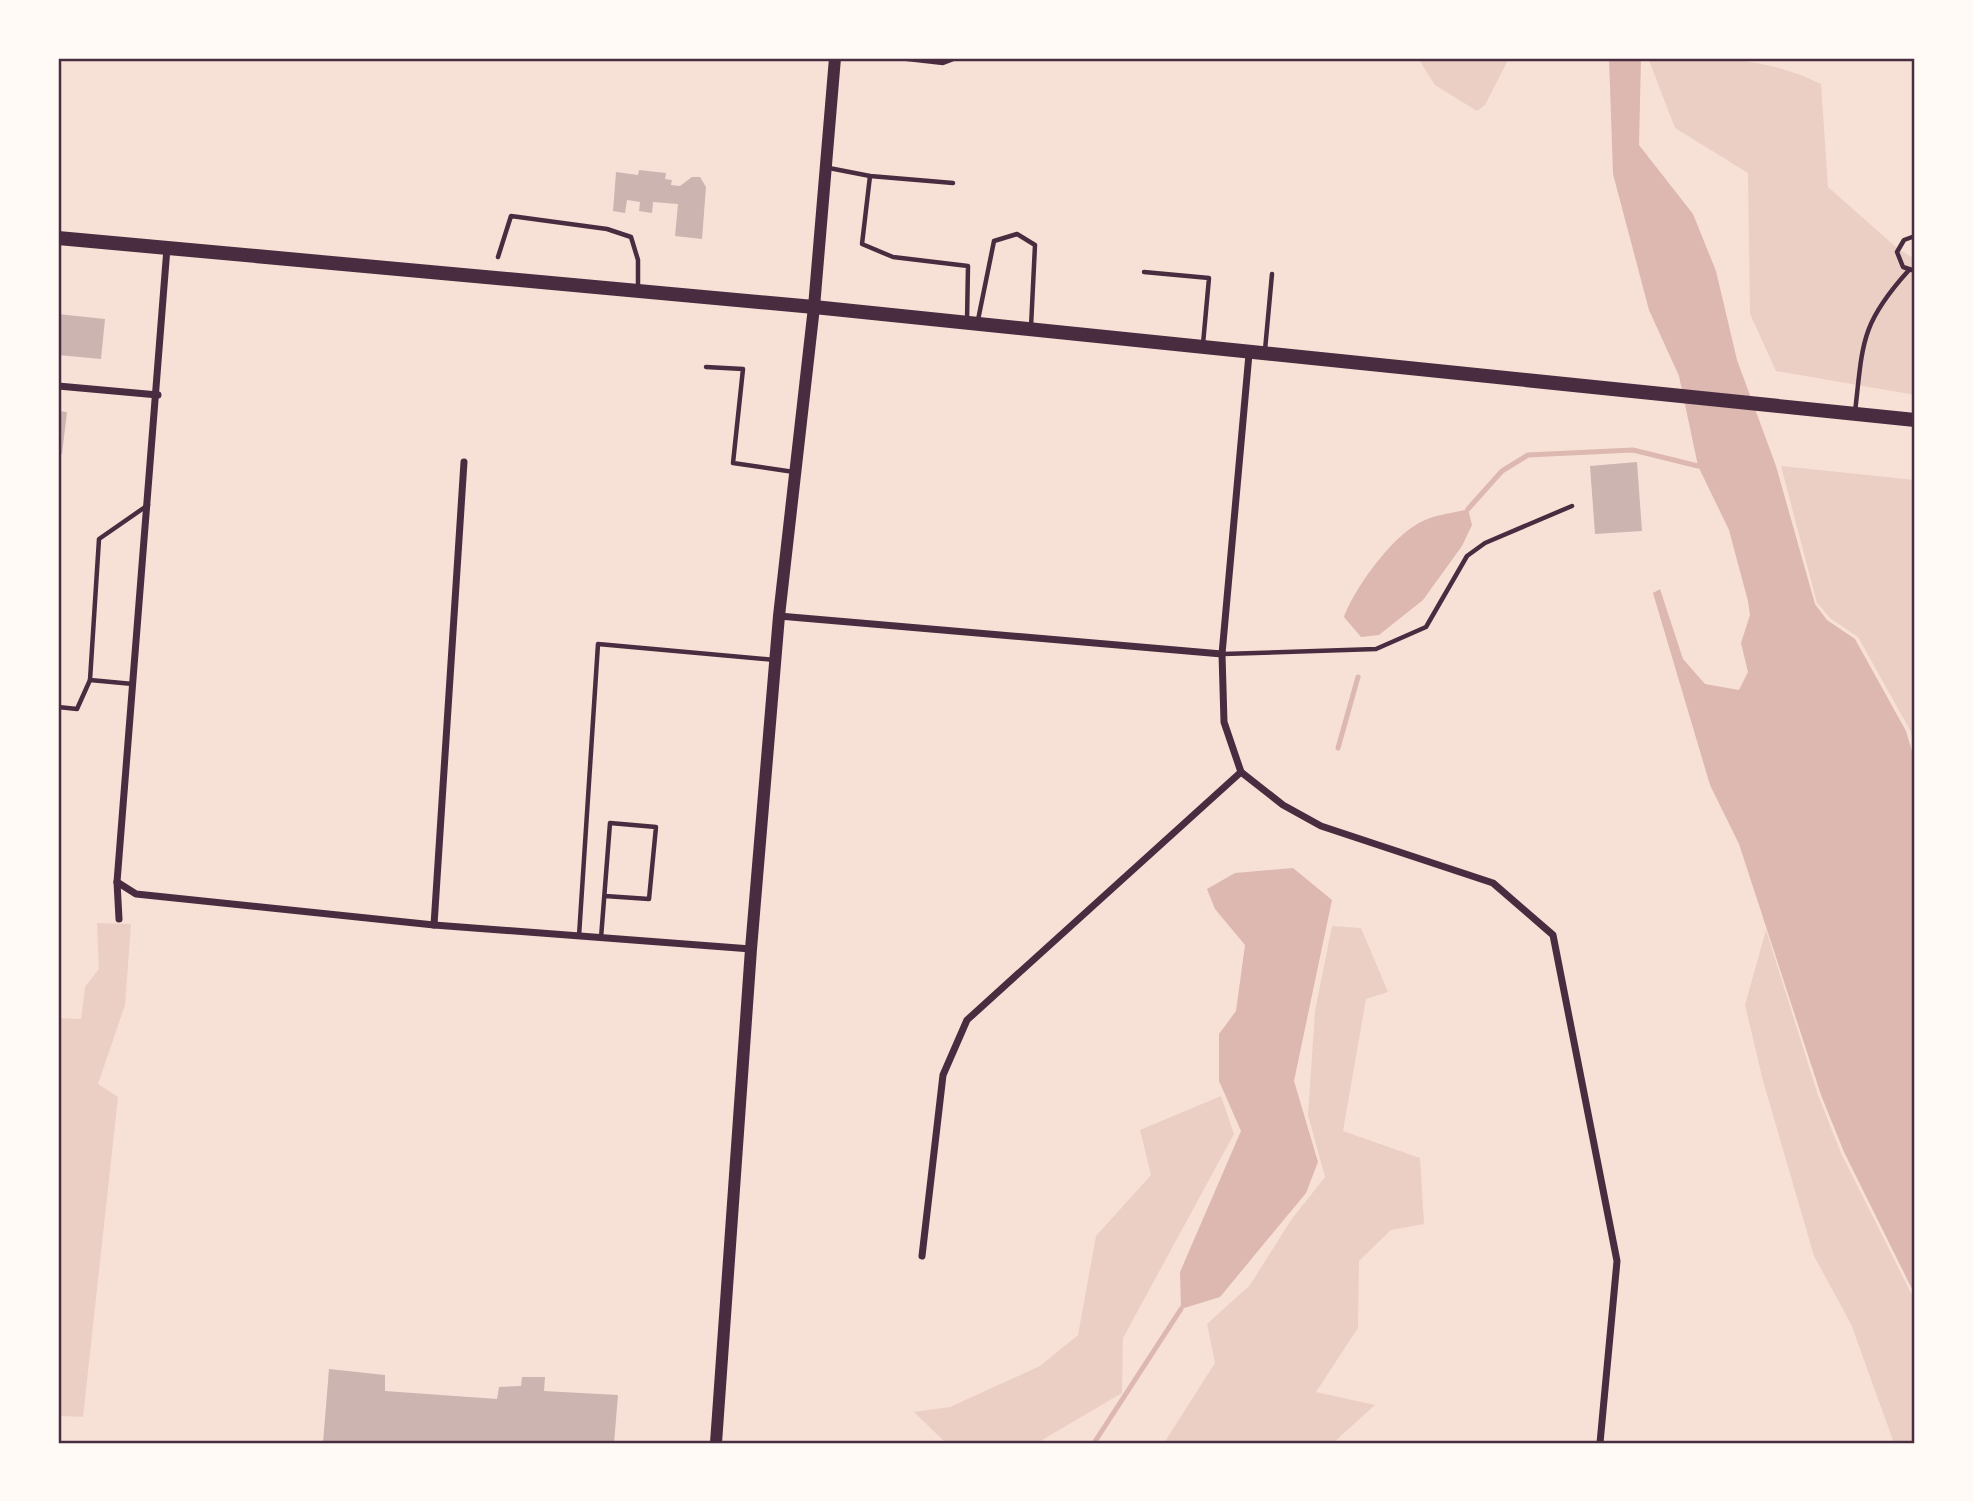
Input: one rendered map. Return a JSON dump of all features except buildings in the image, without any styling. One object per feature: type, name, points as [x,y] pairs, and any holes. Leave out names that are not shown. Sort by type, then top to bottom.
[{"type":"main road","points":[[716,1443],[751,949],[775,660],[814,307],[835,58]]},
{"type":"main road","points":[[58,238],[814,307],[1249,354],[1915,420]]},
{"type":"street","points":[[118,919],[117,882],[158,395],[167,248]]},
{"type":"street","points":[[1249,354],[1222,654],[1224,722],[1241,772],[1283,805],[1321,826],[1493,883],[1553,935],[1617,1261],[1600,1443]]},
{"type":"street","points":[[58,386],[158,395]]},
{"type":"street","points":[[434,925],[464,463]]},
{"type":"street","points":[[779,616],[1222,654]]},
{"type":"street","points":[[922,1256],[943,1075],[967,1020],[1241,772]]},
{"type":"street","points":[[117,882],[136,894],[434,925],[751,949]]},
{"type":"lane","points":[[899,58],[943,63],[956,58]]},
{"type":"lane","points":[[825,167],[870,176],[953,183]]},
{"type":"lane","points":[[870,176],[862,244],[893,257],[968,266],[972,325]]},
{"type":"lane","points":[[498,257],[511,216],[607,229],[631,237],[638,260],[638,292]]},
{"type":"lane","points":[[972,325],[994,240],[1017,234],[1035,245],[1030,331]]},
{"type":"lane","points":[[1915,236],[1904,240],[1897,252],[1899,263],[1915,271]]},
{"type":"lane","points":[[1855,415],[1864,335],[1887,294],[1909,270]]},
{"type":"lane","points":[[1144,272],[1209,278],[1203,349]]},
{"type":"lane","points":[[1265,354],[1272,274]]},
{"type":"lane","points":[[706,367],[743,369],[733,463],[795,472]]},
{"type":"lane","points":[[58,707],[77,709],[90,680],[99,539],[148,505]]},
{"type":"lane","points":[[1222,654],[1376,649],[1426,626],[1467,556],[1485,543],[1572,506]]},
{"type":"lane","points":[[579,937],[598,644],[775,660]]},
{"type":"lane","points":[[90,680],[134,684]]},
{"type":"lane","points":[[600,939],[610,823],[656,827],[649,900],[605,896]]},
{"type":"shaded area","points":[[1418,58],[1509,58],[1485,105],[1477,111],[1435,85]]},
{"type":"shaded area","points":[[1609,58],[1641,58],[1639,145],[1693,214],[1716,271],[1737,360],[1776,466],[1815,604],[1827,620],[1855,639],[1906,731],[1915,761],[1915,1295],[1844,1152],[1821,1095],[1739,844],[1710,785],[1653,593],[1660,589],[1683,659],[1705,684],[1739,690],[1748,672],[1741,643],[1750,615],[1748,601],[1729,530],[1698,466],[1679,376],[1649,310],[1613,174]]},
{"type":"shaded area","points":[[1648,58],[1757,63],[1821,84],[1828,187],[1897,248],[1915,259],[1915,395],[1776,371],[1750,314],[1748,173],[1675,128]]},
{"type":"shaded area","points":[[1781,466],[1915,480],[1915,746],[1910,730],[1858,637],[1830,618],[1817,603]]},
{"type":"shaded area","points":[[1468,509],[1472,525],[1462,546],[1423,600],[1379,635],[1361,637],[1344,617],[1357,591],[1377,562],[1413,526],[1430,518]]},
{"type":"shaded area","points":[[1293,868],[1332,900],[1294,1081],[1318,1162],[1306,1193],[1220,1297],[1181,1309],[1180,1272],[1241,1131],[1219,1081],[1219,1034],[1236,1011],[1245,945],[1215,909],[1207,889],[1235,873]]},
{"type":"shaded area","points":[[97,923],[131,924],[125,1005],[98,1084],[118,1097],[83,1417],[58,1416],[58,1018],[81,1019],[85,987],[99,969]]},
{"type":"shaded area","points":[[1332,926],[1361,928],[1388,992],[1366,999],[1343,1131],[1420,1158],[1424,1224],[1391,1230],[1359,1261],[1358,1328],[1316,1392],[1375,1405],[1333,1443],[1164,1443],[1215,1363],[1207,1324],[1250,1285],[1291,1220],[1325,1177],[1308,1115],[1315,1011]]},
{"type":"shaded area","points":[[1766,930],[1818,1095],[1841,1153],[1915,1301],[1915,1443],[1894,1443],[1851,1324],[1814,1256],[1763,1081],[1745,1005]]},
{"type":"shaded area","points":[[1221,1096],[1234,1134],[1123,1338],[1122,1393],[1037,1443],[946,1443],[914,1412],[950,1407],[1040,1366],[1078,1335],[1096,1236],[1151,1175],[1140,1130]]},
{"type":"waterway","points":[[1468,509],[1502,471],[1528,455],[1633,450],[1698,466]]},
{"type":"waterway","points":[[1338,748],[1358,677]]},
{"type":"waterway","points":[[1094,1443],[1181,1309]]}]
